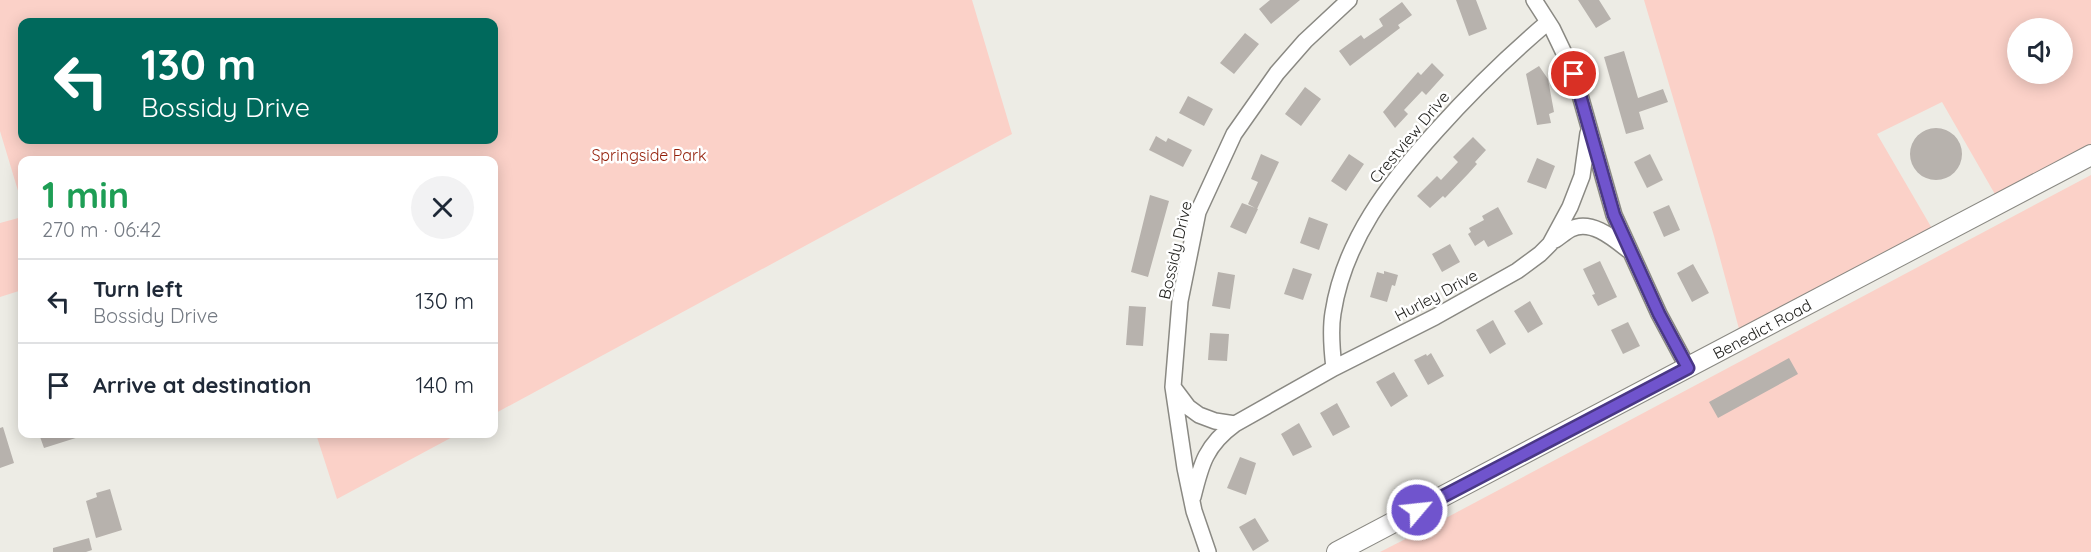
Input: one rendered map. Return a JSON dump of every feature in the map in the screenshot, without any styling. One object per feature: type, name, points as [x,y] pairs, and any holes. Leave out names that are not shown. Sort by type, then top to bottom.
[{"type":"street","name":"Bossidy Drive","points":[[1208,552],[1185,468],[1173,387],[1180,301],[1198,212],[1234,134],[1276,74],[1305,41],[1349,0]]},
{"type":"street","points":[[1534,0],[1548,22],[1574,74],[1614,215],[1659,314],[1688,368]]},
{"type":"street","name":"Crestview Drive","points":[[1334,368],[1332,314],[1346,264],[1372,210],[1402,168],[1463,101],[1503,61],[1548,22]]},
{"type":"street","name":"Hurley Drive","points":[[1550,244],[1570,207],[1582,176],[1590,125]]},
{"type":"street","name":"Benedict Road","points":[[1337,552],[2091,155]]},
{"type":"street","name":"Hurley Drive","points":[[1334,368],[1435,317],[1517,271],[1572,228],[1585,226],[1609,235],[1630,252]]},
{"type":"street","points":[[1192,500],[1201,464],[1216,440],[1235,424],[1334,368]]},
{"type":"street","points":[[1173,387],[1188,407],[1199,415],[1215,421],[1235,424]]},
{"type":"green space","name":"Springside Park","points":[[0,0],[972,0],[1012,134],[498,412],[498,156],[18,156],[18,191],[0,131]]},
{"type":"green space","points":[[1644,0],[2091,0],[2091,155],[2000,203],[1942,102],[1877,134],[1937,237],[1742,340],[1714,236]]},
{"type":"green space","points":[[2091,175],[2091,552],[1380,552],[1429,527]]},
{"type":"green space","points":[[18,218],[18,291],[0,297],[0,223]]},
{"type":"green space","points":[[317,438],[451,438],[337,499]]},
{"type":"building","points":[[1270,0],[1300,0],[1271,24],[1259,9]]},
{"type":"building","points":[[1456,0],[1476,0],[1487,29],[1469,36]]},
{"type":"building","points":[[1578,0],[1599,0],[1611,19],[1596,28]]},
{"type":"building","points":[[1402,2],[1412,15],[1398,25],[1400,28],[1350,66],[1339,51],[1361,35],[1364,39],[1383,26],[1379,19]]},
{"type":"building","points":[[1245,33],[1259,44],[1234,74],[1220,63]]},
{"type":"building","points":[[1624,51],[1638,98],[1663,89],[1668,102],[1639,112],[1644,129],[1626,134],[1604,57]]},
{"type":"building","points":[[1432,63],[1444,75],[1426,95],[1422,91],[1404,110],[1408,114],[1395,128],[1383,112],[1418,72],[1421,75]]},
{"type":"building","points":[[1539,66],[1548,79],[1554,112],[1549,114],[1551,123],[1537,125],[1526,74]]},
{"type":"building","points":[[1305,87],[1321,99],[1301,126],[1285,114]]},
{"type":"building","points":[[1188,96],[1213,109],[1204,126],[1179,113]]},
{"type":"building","points":[[1931,128],[1941,128],[1950,132],[1958,140],[1962,154],[1958,168],[1950,176],[1941,180],[1931,180],[1922,176],[1914,168],[1910,159],[1910,149],[1914,140],[1922,132]]},
{"type":"building","points":[[1156,136],[1166,142],[1168,138],[1192,150],[1183,167],[1149,150]]},
{"type":"building","points":[[1473,137],[1486,150],[1475,162],[1477,164],[1445,198],[1443,196],[1430,208],[1417,196],[1437,176],[1441,180],[1458,162],[1453,157]]},
{"type":"building","points":[[1261,154],[1279,162],[1257,209],[1248,204],[1258,182],[1251,179]]},
{"type":"building","points":[[1349,154],[1364,164],[1346,191],[1331,181]]},
{"type":"building","points":[[1650,154],[1663,180],[1647,188],[1634,162]]},
{"type":"building","points":[[1537,158],[1555,166],[1546,189],[1527,182]]},
{"type":"building","points":[[1150,195],[1169,201],[1148,277],[1131,272]]},
{"type":"building","points":[[1242,203],[1258,209],[1246,234],[1230,227]]},
{"type":"building","points":[[1669,205],[1680,230],[1664,237],[1653,212]]},
{"type":"building","points":[[1498,207],[1513,234],[1488,247],[1484,240],[1475,246],[1468,234],[1471,232],[1469,228],[1484,220],[1482,216]]},
{"type":"building","points":[[1309,217],[1328,224],[1319,250],[1300,243]]},
{"type":"building","points":[[1450,244],[1460,262],[1442,272],[1432,254]]},
{"type":"building","points":[[1600,261],[1617,297],[1598,306],[1583,269]]},
{"type":"building","points":[[1693,264],[1709,293],[1692,302],[1677,273]]},
{"type":"building","points":[[1293,268],[1312,274],[1303,300],[1284,294]]},
{"type":"building","points":[[1384,271],[1398,275],[1387,302],[1370,297],[1377,272],[1384,274]]},
{"type":"building","points":[[1218,272],[1235,275],[1230,309],[1212,306]]},
{"type":"building","points":[[1530,301],[1543,324],[1528,333],[1514,311]]},
{"type":"building","points":[[1129,306],[1146,307],[1143,346],[1126,345]]},
{"type":"building","points":[[1493,320],[1506,344],[1490,354],[1476,330]]},
{"type":"building","points":[[1628,322],[1640,346],[1623,354],[1611,330]]},
{"type":"building","points":[[1210,333],[1229,334],[1227,361],[1208,360]]},
{"type":"building","points":[[1431,353],[1444,376],[1428,385],[1414,360]]},
{"type":"building","points":[[1789,358],[1798,374],[1718,418],[1709,402]]},
{"type":"building","points":[[1394,372],[1408,396],[1391,407],[1376,382]]},
{"type":"building","points":[[1337,403],[1350,427],[1333,436],[1320,413]]},
{"type":"building","points":[[1299,423],[1312,447],[1293,456],[1281,434]]},
{"type":"building","points":[[3,427],[14,463],[0,468],[0,428]]},
{"type":"building","points":[[40,438],[76,438],[44,448]]},
{"type":"building","points":[[1240,457],[1256,463],[1246,495],[1227,488]]},
{"type":"building","points":[[110,489],[122,530],[96,538],[86,501],[97,497],[96,493]]},
{"type":"building","points":[[1255,518],[1269,541],[1253,551],[1239,527]]},
{"type":"building","points":[[89,538],[92,550],[53,552],[53,548]]},
{"type":"route","points":[[1417,510],[1688,368],[1636,267],[1614,215],[1574,74]]}]
